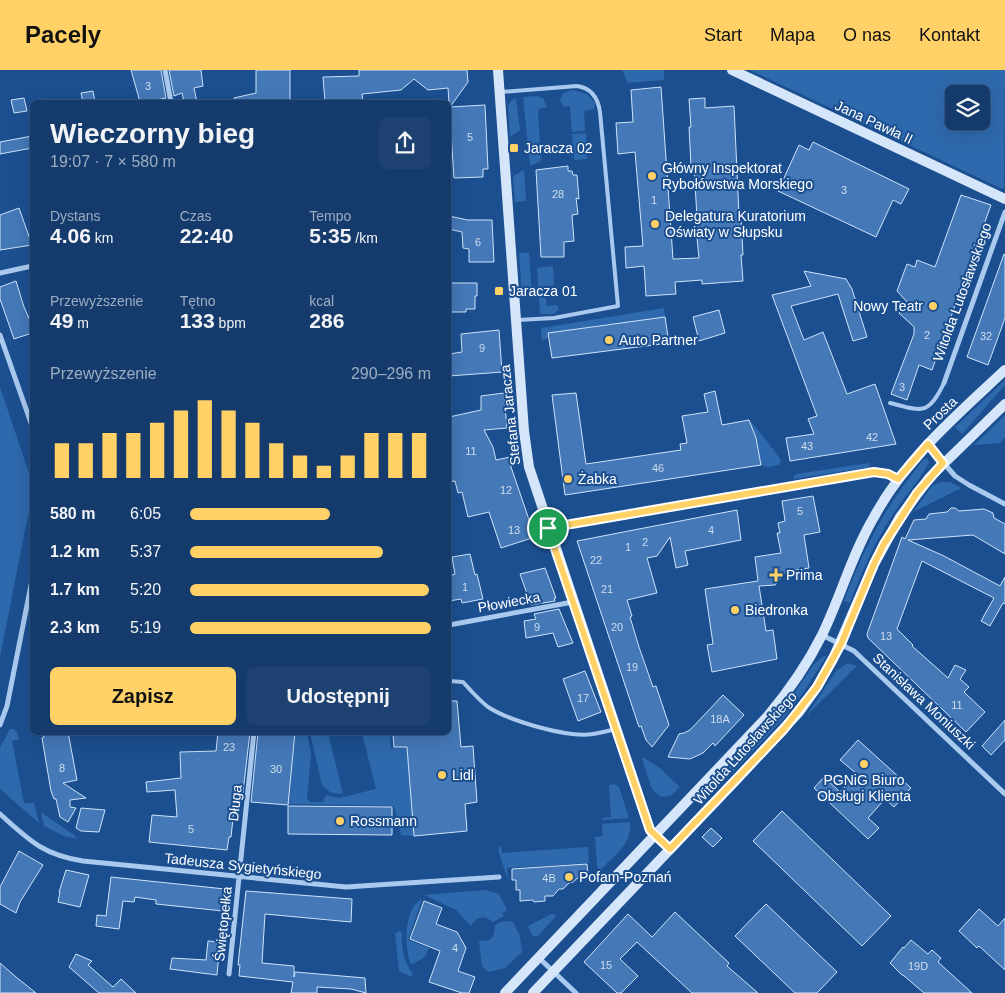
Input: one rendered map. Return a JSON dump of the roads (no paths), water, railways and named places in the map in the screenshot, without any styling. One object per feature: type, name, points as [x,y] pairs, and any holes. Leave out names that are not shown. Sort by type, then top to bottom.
[{"type":"main road","name":"Stefana Jaracza","points":[[498,70],[527,456],[548,528],[650,830],[670,849]]},
{"type":"main road","name":"Jana Pawła II","points":[[732,70],[1005,199]]},
{"type":"main road","name":"Prosta","points":[[898,479],[928,444],[1005,370]]},
{"type":"main road","points":[[943,463],[1005,404]]},
{"type":"main road","name":"Witolda Lutosławskiego","points":[[533,993],[738,779],[799,712],[817,687],[841,644],[884,544],[917,493],[943,463]]},
{"type":"main road","name":"Witolda Lutosławskiego","points":[[505,993],[767,717],[793,684],[808,662],[822,635],[865,532],[898,479]]},
{"type":"street","points":[[165,70],[172,100]]},
{"type":"street","name":"Witolda Lutosławskiego","points":[[944,383],[1005,212]]},
{"type":"street","points":[[0,273],[30,266]]},
{"type":"street","points":[[0,335],[30,420]]},
{"type":"street","points":[[928,444],[955,476],[969,486],[1005,504]]},
{"type":"street","points":[[548,528],[874,472],[888,474],[898,479]]},
{"type":"street","points":[[0,725],[7,706],[30,590]]},
{"type":"street","name":"Płowiecka","points":[[451,625],[573,602]]},
{"type":"street","name":"Stanisława Moniuszki","points":[[822,635],[859,655],[1005,794]]},
{"type":"street","name":"Długa","points":[[239,876],[254,735]]},
{"type":"street","name":"Tadeusza Sygietyńskiego","points":[[0,814],[34,844],[62,857],[83,861],[353,887],[499,877]]},
{"type":"street","name":"Świętopełka","points":[[229,974],[239,876]]},
{"type":"street","points":[[538,957],[576,993]]},
{"type":"lane","points":[[500,93],[578,86],[588,89],[596,98],[600,112],[618,306],[554,318],[516,320]]},
{"type":"lane","points":[[890,403],[920,410],[926,408],[939,394],[944,383]]},
{"type":"lane","points":[[451,681],[464,682],[488,707],[530,724],[580,735],[616,729]]},
{"type":"place","name":"Jaracza 02","points":[[514,148]]},
{"type":"place","name":"Główny Inspektorat Rybołówstwa Morskiego","points":[[652,176]]},
{"type":"place","name":"Delegatura Kuratorium Oświaty w Słupsku","points":[[655,224]]},
{"type":"place","name":"Jaracza 01","points":[[499,291]]},
{"type":"place","name":"Nowy Teatr","points":[[933,306]]},
{"type":"place","name":"Auto Partner","points":[[609,340]]},
{"type":"place","name":"Żabka","points":[[568,479]]},
{"type":"place","name":"Prima","points":[[776,575]]},
{"type":"place","name":"Biedronka","points":[[735,610]]},
{"type":"place","name":"PGNiG Biuro Obsługi Klienta","points":[[864,764]]},
{"type":"place","name":"Lidl","points":[[442,775]]},
{"type":"place","name":"Rossmann","points":[[340,821]]},
{"type":"place","name":"Pofam-Poznań","points":[[569,877]]}]
